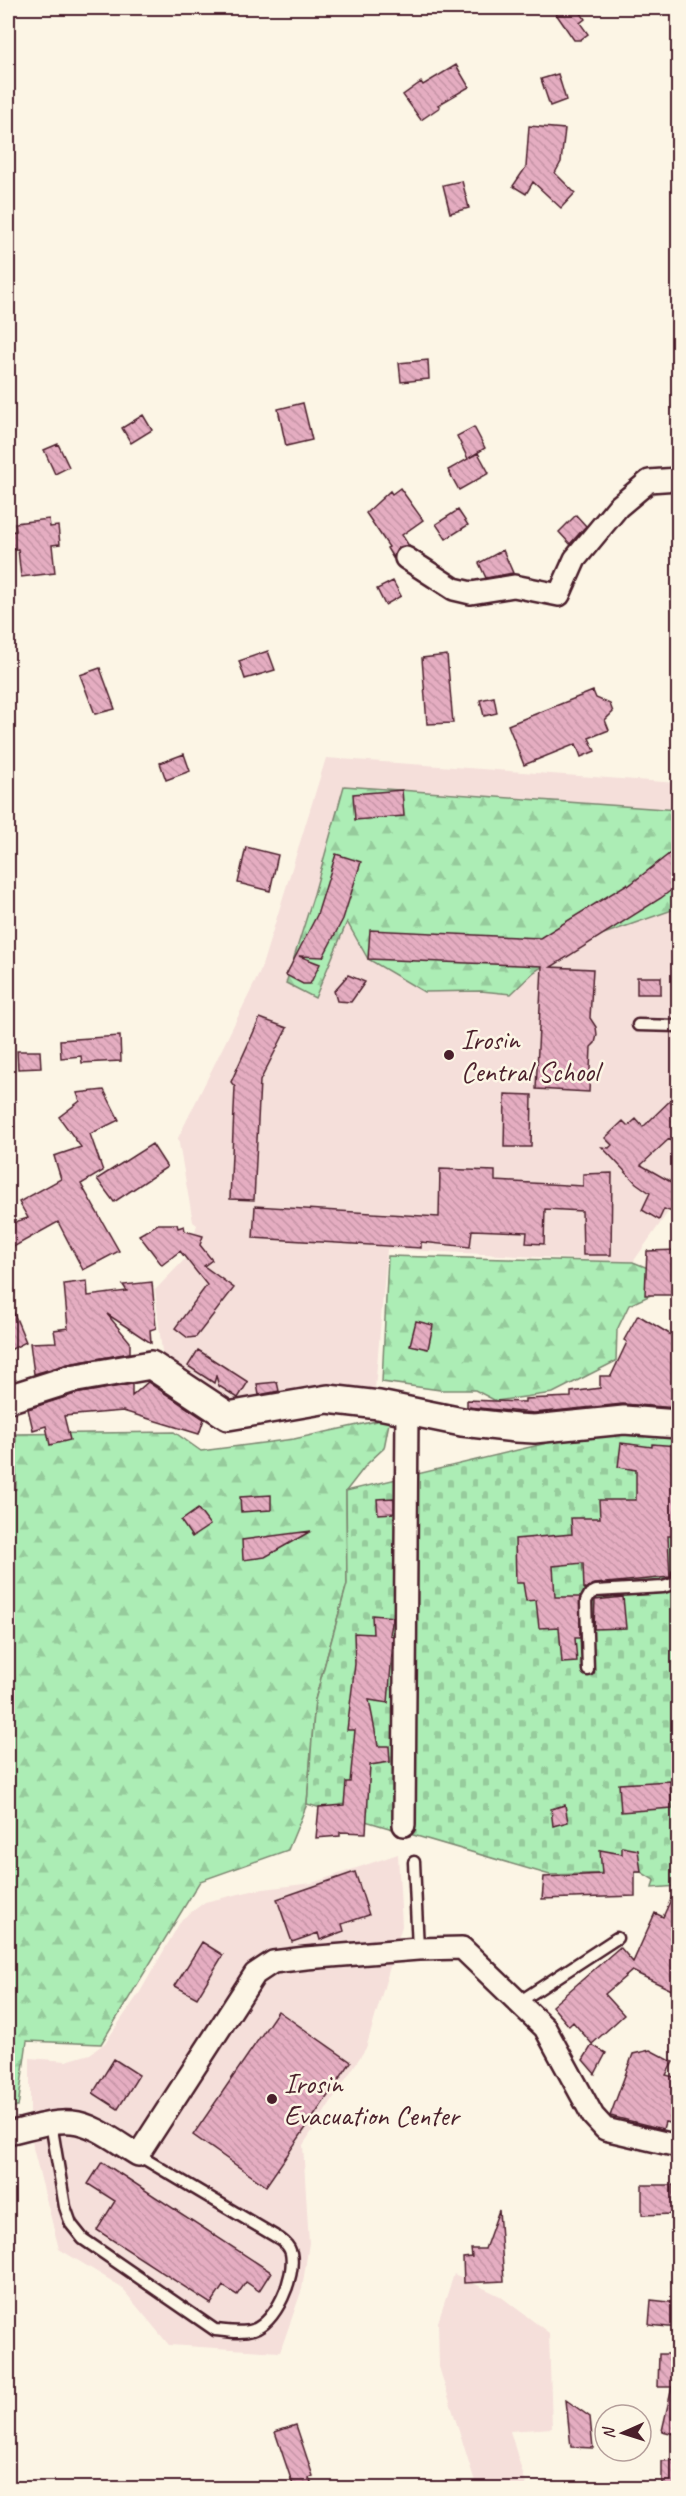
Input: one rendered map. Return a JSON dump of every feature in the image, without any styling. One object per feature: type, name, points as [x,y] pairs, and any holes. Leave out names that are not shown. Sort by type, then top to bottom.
[{"type":"street","points":[[406,558],[454,589],[471,593],[514,586],[559,595],[575,559],[618,507],[649,481],[678,478]]},
{"type":"street","points":[[8,1399],[71,1379],[151,1365],[228,1416],[328,1399],[407,1410],[462,1422],[534,1429],[624,1420],[678,1424]]},
{"type":"street","points":[[404,1826],[407,1410]]},
{"type":"street","points":[[8,2133],[51,2123],[80,2124],[138,2155],[255,1974],[263,1968],[273,1962],[306,1958],[418,1949],[462,1948],[545,2028],[593,2116],[605,2129],[678,2146]]},
{"type":"lane","points":[[638,1025],[678,1026]]},
{"type":"lane","points":[[588,1670],[586,1601],[590,1593],[663,1587],[676,1583],[678,1574]]},
{"type":"lane","points":[[414,1862],[418,1949]]},
{"type":"lane","points":[[519,2002],[617,1938]]},
{"type":"lane","points":[[51,2123],[65,2207],[71,2224],[83,2240],[215,2330],[235,2332],[254,2330],[272,2317],[284,2293],[290,2271],[291,2255],[288,2246],[280,2239],[138,2155]]},
{"type":"shaded area","name":"Irosin Central School","points":[[326,758],[678,783],[678,1198],[633,1262],[387,1249],[375,1389],[332,1385],[231,1408],[163,1361],[155,1290],[186,1258],[197,1225],[193,1222],[178,1138],[260,972]]},
{"type":"shaded area","points":[[398,1854],[402,1926],[366,2048],[303,2145],[309,2243],[302,2289],[280,2352],[169,2345],[120,2286],[59,2249],[33,2148],[30,2058],[66,2061],[90,2054],[105,2043],[140,1992],[182,1919],[205,1902],[256,1890],[312,1883]]},
{"type":"shaded area","points":[[454,2274],[500,2296],[549,2333],[552,2428],[510,2431],[527,2488],[477,2488],[439,2367],[438,2322]]},
{"type":"green space","points":[[344,786],[678,810],[678,908],[578,943],[534,972],[511,994],[481,991],[424,992],[368,959],[347,922],[315,998],[286,983]]},
{"type":"green space","points":[[388,1256],[633,1262],[653,1270],[651,1295],[629,1305],[617,1330],[616,1361],[553,1393],[496,1401],[475,1390],[440,1390],[382,1382]]},
{"type":"green space","points":[[390,1418],[384,1448],[367,1464],[346,1491],[347,1584],[315,1700],[307,1804],[288,1850],[200,1881],[101,2044],[27,2041],[18,2107],[8,2107],[8,1492],[16,1489],[16,1434],[174,1432],[201,1451],[294,1439]]},
{"type":"green space","points":[[635,1432],[678,1436],[678,1886],[652,1888],[654,1880],[641,1872],[550,1875],[307,1804],[315,1700],[347,1584],[346,1491],[589,1433]]},
{"type":"building","points":[[552,8],[578,8],[585,19],[580,23],[588,34],[580,40],[574,40]]},
{"type":"building","points":[[456,65],[469,87],[438,105],[440,107],[421,120],[403,95],[421,82],[423,85]]},
{"type":"building","points":[[558,74],[566,100],[550,106],[541,79]]},
{"type":"building","points":[[529,126],[565,129],[561,162],[555,173],[575,193],[561,208],[533,182],[526,194],[513,186],[526,167]]},
{"type":"building","points":[[462,181],[469,208],[450,213],[443,185]]},
{"type":"building","points":[[428,360],[429,379],[401,382],[399,363]]},
{"type":"building","points":[[303,403],[312,440],[286,446],[278,409]]},
{"type":"building","points":[[143,415],[152,430],[131,443],[122,428]]},
{"type":"building","points":[[474,427],[485,448],[469,458],[478,453],[489,473],[459,490],[448,470],[468,459],[457,436]]},
{"type":"building","points":[[58,444],[69,467],[55,474],[44,450]]},
{"type":"building","points":[[400,488],[423,520],[402,535],[409,546],[400,547],[393,558],[387,548],[389,547],[366,513],[390,491],[392,494]]},
{"type":"building","points":[[458,510],[468,525],[446,539],[436,524]]},
{"type":"building","points":[[576,515],[586,526],[570,544],[559,532]]},
{"type":"building","points":[[49,519],[50,527],[58,526],[60,544],[52,545],[55,573],[21,577],[18,549],[9,550],[8,532],[16,531],[15,523]]},
{"type":"building","points":[[503,550],[513,573],[486,578],[479,563]]},
{"type":"building","points":[[393,581],[401,596],[385,605],[377,589]]},
{"type":"building","points":[[268,651],[275,670],[245,679],[239,661]]},
{"type":"building","points":[[447,655],[453,723],[427,724],[422,658]]},
{"type":"building","points":[[100,668],[115,709],[95,714],[80,675]]},
{"type":"building","points":[[593,691],[596,698],[610,704],[613,712],[605,720],[609,730],[589,738],[595,751],[581,757],[576,744],[524,765],[508,725]]},
{"type":"building","points":[[494,697],[497,713],[484,716],[480,700]]},
{"type":"building","points":[[184,754],[190,771],[166,780],[160,763]]},
{"type":"building","points":[[402,790],[404,816],[355,820],[353,794]]},
{"type":"building","points":[[246,847],[278,855],[270,891],[238,883]]},
{"type":"building","points":[[678,847],[678,885],[551,967],[593,969],[590,1018],[596,1027],[597,1035],[591,1047],[589,1092],[536,1089],[542,966],[368,959],[370,930],[540,938],[627,884],[628,886]]},
{"type":"building","points":[[336,854],[361,862],[343,919],[323,957],[299,956],[320,964],[310,984],[303,984],[286,975],[317,915]]},
{"type":"building","points":[[348,975],[365,982],[351,1002],[337,1001],[334,991]]},
{"type":"building","points":[[637,977],[661,977],[661,994],[637,994]]},
{"type":"building","points":[[260,1018],[287,1028],[260,1081],[254,1200],[230,1199],[235,1087],[231,1082]]},
{"type":"building","points":[[120,1036],[121,1061],[82,1063],[81,1056],[61,1058],[60,1040]]},
{"type":"building","points":[[17,1051],[40,1051],[41,1068],[18,1069]]},
{"type":"building","points":[[104,1090],[119,1120],[90,1134],[103,1171],[81,1184],[119,1251],[83,1270],[58,1222],[8,1250],[8,1224],[28,1218],[19,1202],[61,1179],[54,1156],[81,1147],[59,1117],[80,1101],[77,1093]]},
{"type":"building","points":[[678,1093],[678,1150],[669,1139],[641,1165],[678,1186],[678,1214],[664,1209],[659,1220],[642,1210],[650,1193],[636,1183],[602,1147],[609,1148],[612,1145],[605,1138],[623,1121],[628,1126],[636,1119],[643,1127]]},
{"type":"building","points":[[505,1094],[532,1095],[531,1147],[504,1147]]},
{"type":"building","points":[[152,1144],[167,1167],[114,1202],[97,1179]]},
{"type":"building","points":[[440,1169],[495,1171],[495,1181],[583,1186],[583,1174],[612,1173],[611,1255],[583,1255],[582,1211],[545,1209],[544,1244],[526,1243],[527,1232],[472,1230],[470,1247],[421,1242],[421,1248],[253,1238],[255,1206],[439,1217]]},
{"type":"building","points":[[158,1224],[177,1224],[178,1228],[184,1226],[185,1231],[203,1236],[200,1245],[212,1260],[204,1266],[234,1288],[196,1337],[188,1338],[175,1328],[207,1285],[180,1251],[162,1265],[139,1235]]},
{"type":"building","points":[[678,1250],[675,1295],[645,1295],[647,1251]]},
{"type":"building","points":[[87,1281],[88,1296],[127,1291],[123,1285],[152,1282],[156,1328],[150,1330],[151,1343],[107,1314],[130,1342],[130,1353],[68,1364],[34,1374],[30,1343],[56,1342],[54,1330],[68,1328],[64,1284]]},
{"type":"building","points":[[8,1299],[26,1342],[8,1351]]},
{"type":"building","points":[[638,1315],[678,1339],[678,1408],[623,1404],[534,1413],[467,1407],[467,1400],[525,1402],[525,1399],[571,1397],[571,1392],[600,1388],[600,1376],[611,1376],[627,1342],[624,1340]]},
{"type":"building","points":[[416,1321],[433,1325],[428,1349],[410,1345]]},
{"type":"building","points":[[198,1350],[248,1382],[238,1398],[219,1386],[216,1376],[214,1383],[188,1366]]},
{"type":"building","points":[[148,1382],[204,1419],[199,1434],[123,1411],[64,1416],[70,1440],[50,1445],[46,1426],[33,1430],[28,1409],[75,1394],[132,1384],[132,1396]]},
{"type":"building","points":[[277,1382],[279,1391],[259,1395],[257,1384]]},
{"type":"building","points":[[621,1443],[652,1447],[652,1444],[678,1446],[676,1536],[668,1536],[670,1577],[595,1584],[584,1589],[583,1563],[553,1566],[555,1597],[580,1597],[580,1638],[575,1638],[577,1662],[562,1663],[559,1627],[539,1628],[536,1600],[526,1601],[523,1583],[516,1583],[515,1539],[572,1534],[571,1518],[600,1518],[599,1500],[636,1500],[636,1470],[618,1467]]},
{"type":"building","points":[[271,1495],[271,1510],[241,1512],[240,1497]]},
{"type":"building","points":[[394,1498],[394,1513],[378,1514],[377,1499]]},
{"type":"building","points":[[198,1509],[210,1525],[192,1537],[181,1521]]},
{"type":"building","points":[[311,1531],[265,1557],[243,1560],[242,1540]]},
{"type":"building","points":[[623,1597],[626,1628],[594,1629],[595,1600]]},
{"type":"building","points":[[372,1615],[393,1617],[390,1635],[393,1636],[388,1703],[369,1700],[378,1746],[389,1746],[390,1762],[370,1765],[366,1833],[340,1832],[340,1836],[316,1838],[319,1807],[344,1805],[346,1782],[350,1782],[355,1730],[347,1730],[355,1664],[354,1633],[373,1634]]},
{"type":"building","points":[[670,1781],[672,1808],[621,1812],[619,1784]]},
{"type":"building","points":[[565,1805],[568,1822],[553,1826],[551,1809]]},
{"type":"building","points":[[622,1847],[638,1850],[641,1872],[635,1872],[635,1896],[542,1899],[544,1877],[602,1874],[600,1850],[622,1854]]},
{"type":"building","points":[[355,1872],[369,1915],[342,1924],[344,1931],[320,1940],[318,1933],[292,1942],[277,1899]]},
{"type":"building","points":[[678,1884],[678,1993],[632,1971],[605,1994],[624,2015],[592,2044],[573,2022],[569,2026],[552,2006],[620,1947],[633,1962],[655,1913],[663,1917]]},
{"type":"building","points":[[202,1942],[223,1955],[197,1998],[175,1986]]},
{"type":"building","name":"Irosin Evacuation Center","points":[[278,2011],[351,2062],[266,2186],[193,2135]]},
{"type":"building","points":[[592,2045],[606,2053],[595,2074],[583,2060]]},
{"type":"building","points":[[650,2050],[673,2062],[666,2075],[678,2078],[678,2125],[665,2122],[663,2129],[610,2116],[633,2054]]},
{"type":"building","points":[[114,2059],[139,2075],[118,2109],[93,2093]]},
{"type":"building","points":[[102,2162],[271,2272],[259,2291],[246,2282],[237,2295],[223,2286],[211,2304],[97,2230],[115,2201],[88,2184]]},
{"type":"building","points":[[642,2185],[673,2185],[674,2214],[642,2215]]},
{"type":"building","points":[[499,2210],[504,2281],[464,2283],[463,2258],[472,2257],[471,2249],[485,2249]]},
{"type":"building","points":[[651,2300],[678,2303],[678,2328],[649,2325]]},
{"type":"building","points":[[659,2354],[678,2354],[678,2435],[662,2431],[672,2387],[658,2387]]},
{"type":"building","points":[[566,2400],[590,2417],[593,2448],[571,2447]]},
{"type":"building","points":[[296,2425],[313,2476],[309,2478],[313,2488],[294,2488],[275,2432]]},
{"type":"building","points":[[678,2460],[678,2488],[662,2488],[662,2461]]},
{"type":"place","name":"Irosin Central School","points":[[449,1055]]},
{"type":"place","name":"Irosin Evacuation Center","points":[[272,2099]]}]
